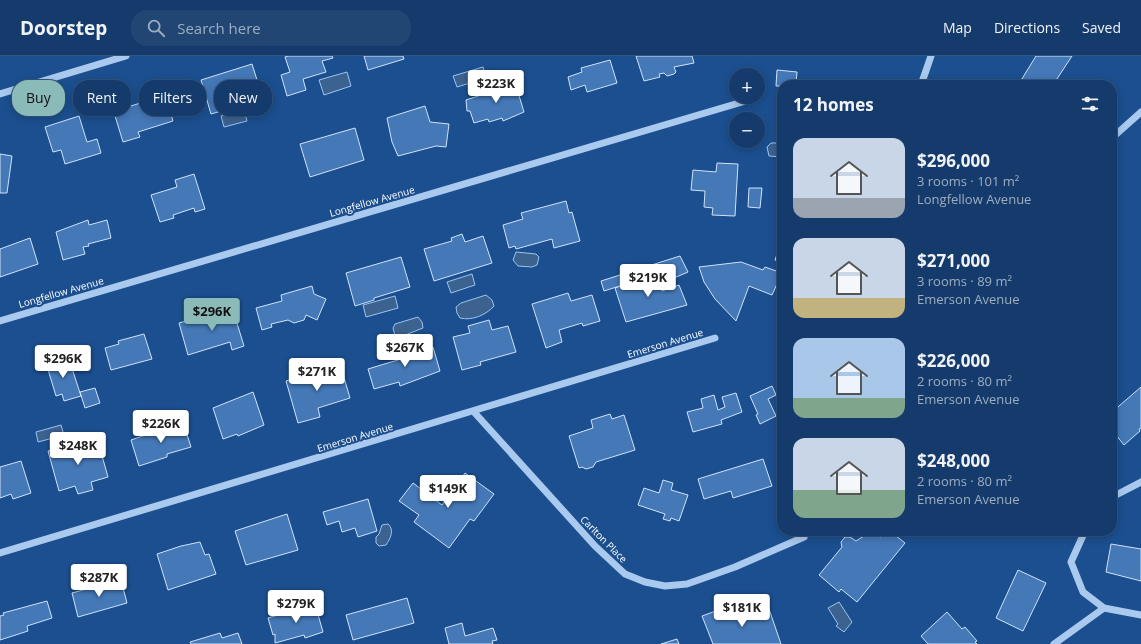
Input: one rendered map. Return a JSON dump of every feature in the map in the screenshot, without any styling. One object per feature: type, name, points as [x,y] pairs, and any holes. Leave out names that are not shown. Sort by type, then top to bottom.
[{"type":"street","points":[[0,94],[126,56]]},
{"type":"street","points":[[923,80],[931,56]]},
{"type":"street","name":"Longfellow Avenue","points":[[0,321],[735,104]]},
{"type":"street","points":[[1117,134],[1141,112]]},
{"type":"street","name":"Emerson Avenue","points":[[0,553],[474,412],[715,338]]},
{"type":"street","name":"Carlton Place","points":[[474,412],[595,546],[625,574],[645,582],[665,586],[687,584],[735,567],[804,537]]},
{"type":"street","points":[[1117,494],[1141,482]]},
{"type":"street","points":[[1083,536],[1071,562],[1083,592],[1104,608],[1141,615]]},
{"type":"street","points":[[1054,644],[1104,608]]},
{"type":"water","points":[[483,67],[486,78],[457,87],[453,76]]},
{"type":"water","points":[[347,72],[351,86],[324,95],[319,80]]},
{"type":"water","points":[[221,116],[246,116],[247,121],[224,127]]},
{"type":"water","points":[[771,143],[777,143],[777,157],[769,156],[767,147]]},
{"type":"water","points":[[516,252],[536,254],[539,257],[537,265],[532,267],[518,266],[513,260]]},
{"type":"water","points":[[472,274],[475,285],[451,293],[447,282]]},
{"type":"water","points":[[486,295],[492,300],[494,306],[491,309],[483,315],[474,318],[460,318],[456,307],[461,303]]},
{"type":"water","points":[[395,296],[398,308],[366,317],[363,305]]},
{"type":"water","points":[[418,317],[422,322],[423,328],[400,337],[395,336],[393,328],[395,324]]},
{"type":"water","points":[[61,425],[64,435],[38,442],[36,432]]},
{"type":"water","points":[[388,524],[391,529],[390,537],[386,545],[379,546],[376,543],[376,537],[379,534],[382,525]]},
{"type":"water","points":[[839,602],[852,622],[844,632],[836,626],[838,624],[828,608]]},
{"type":"building","points":[[332,56],[333,58],[322,61],[326,72],[303,79],[306,90],[287,96],[281,75],[290,72],[285,57]]},
{"type":"building","points":[[364,56],[403,56],[404,59],[368,70]]},
{"type":"building","points":[[636,56],[692,56],[694,63],[674,67],[676,72],[674,74],[667,76],[664,73],[659,74],[660,77],[644,81]]},
{"type":"building","points":[[1036,56],[1072,56],[1056,80],[1021,80]]},
{"type":"building","points":[[610,60],[617,83],[587,92],[585,85],[571,90],[568,77],[582,72],[581,68]]},
{"type":"building","points":[[252,64],[257,80],[214,80],[214,113],[211,114],[206,97],[206,80],[201,80]]},
{"type":"building","points":[[777,70],[797,72],[796,80],[777,80],[776,86]]},
{"type":"building","points":[[508,79],[512,91],[517,89],[524,112],[503,121],[502,118],[489,122],[488,119],[474,123],[470,111],[467,111],[466,100],[493,91],[491,84]]},
{"type":"building","points":[[139,103],[139,116],[171,116],[173,121],[138,132],[140,137],[123,142],[115,116],[131,116],[131,106]]},
{"type":"building","points":[[425,106],[430,122],[449,124],[446,147],[436,146],[398,156],[392,142],[387,118]]},
{"type":"building","points":[[79,116],[87,142],[97,139],[101,153],[65,164],[61,150],[53,152],[45,127]]},
{"type":"building","points":[[355,128],[364,160],[310,177],[300,144]]},
{"type":"building","points":[[0,154],[12,156],[7,193],[0,193]]},
{"type":"building","points":[[717,163],[738,164],[735,216],[712,215],[713,208],[704,207],[705,191],[691,190],[693,170],[716,172]]},
{"type":"building","points":[[194,174],[205,209],[195,212],[194,208],[173,215],[174,218],[160,222],[151,195],[177,187],[175,180]]},
{"type":"building","points":[[749,188],[762,188],[760,208],[748,207]]},
{"type":"building","points":[[566,201],[569,213],[572,212],[580,241],[554,248],[552,239],[516,249],[515,246],[509,248],[503,225],[523,219],[521,213]]},
{"type":"building","points":[[88,220],[89,225],[107,220],[111,238],[88,244],[89,246],[83,247],[85,254],[63,260],[56,232]]},
{"type":"building","points":[[462,234],[465,242],[483,236],[492,263],[434,281],[424,249],[452,241],[451,238]]},
{"type":"building","points":[[30,238],[38,264],[0,277],[0,249]]},
{"type":"building","points":[[680,256],[688,272],[660,284],[657,274],[604,291],[601,281]]},
{"type":"building","points":[[401,257],[410,287],[374,298],[374,300],[355,306],[346,273]]},
{"type":"building","points":[[741,262],[763,270],[765,267],[777,271],[777,284],[772,295],[749,286],[736,321],[715,299],[704,282],[699,267]]},
{"type":"building","points":[[657,274],[662,291],[679,285],[687,305],[626,322],[615,288]]},
{"type":"building","points":[[312,286],[314,294],[326,299],[317,320],[306,315],[304,320],[294,323],[288,320],[271,324],[272,327],[262,330],[256,308],[282,301],[281,295]]},
{"type":"building","points":[[568,293],[571,301],[592,295],[600,321],[583,326],[582,323],[559,330],[562,342],[546,348],[532,304]]},
{"type":"building","points":[[232,307],[244,346],[232,350],[230,342],[188,355],[179,323],[200,317],[201,322],[215,317],[214,312]]},
{"type":"building","points":[[489,320],[492,330],[508,326],[516,352],[480,362],[481,365],[462,370],[453,337],[470,333],[468,326]]},
{"type":"building","points":[[144,334],[152,359],[111,370],[105,348],[119,344],[118,341]]},
{"type":"building","points":[[410,342],[414,353],[433,347],[440,371],[400,386],[399,382],[374,389],[368,369],[401,359],[398,346]]},
{"type":"building","points":[[68,356],[81,396],[64,401],[62,394],[56,396],[46,363]]},
{"type":"building","points":[[340,364],[350,398],[318,408],[320,417],[298,423],[286,381]]},
{"type":"building","points":[[772,386],[776,395],[768,399],[776,416],[760,424],[756,415],[758,414],[750,396]]},
{"type":"building","points":[[1141,387],[1141,428],[1139,429],[1140,431],[1124,445],[1117,436],[1117,408]]},
{"type":"building","points":[[95,388],[100,403],[85,408],[80,392]]},
{"type":"building","points":[[253,392],[264,425],[238,436],[237,434],[223,439],[213,408]]},
{"type":"building","points":[[736,393],[742,412],[721,420],[722,424],[693,432],[687,412],[703,408],[701,399],[714,395],[718,410],[725,407],[722,397]]},
{"type":"building","points":[[610,414],[612,419],[624,415],[635,450],[596,462],[593,467],[586,469],[582,467],[579,468],[569,436],[593,428],[591,420]]},
{"type":"building","points":[[183,422],[191,447],[167,454],[167,457],[139,466],[131,440]]},
{"type":"building","points":[[97,438],[108,477],[91,482],[93,490],[78,494],[75,486],[59,491],[48,451]]},
{"type":"building","points":[[763,459],[772,486],[733,498],[731,491],[704,499],[698,479]]},
{"type":"building","points":[[21,461],[31,493],[13,499],[11,494],[0,498],[0,467]]},
{"type":"building","points":[[465,473],[494,494],[474,521],[470,519],[449,548],[414,522],[419,515],[399,501],[413,483],[442,505]]},
{"type":"building","points":[[663,480],[673,483],[671,490],[688,495],[679,521],[671,518],[670,521],[663,519],[665,514],[638,505],[644,488],[659,493]]},
{"type":"building","points":[[368,499],[377,531],[358,537],[355,528],[342,532],[339,521],[327,525],[323,512]]},
{"type":"building","points":[[287,514],[298,550],[246,565],[235,531]]},
{"type":"building","points":[[864,536],[896,536],[905,543],[857,602],[841,589],[839,592],[819,575],[842,547],[841,542],[845,537],[850,537],[856,541]]},
{"type":"building","points":[[200,542],[205,555],[209,554],[216,574],[168,590],[157,554],[181,546]]},
{"type":"building","points":[[1111,544],[1141,549],[1141,581],[1106,572]]},
{"type":"building","points":[[1018,570],[1046,583],[1023,631],[996,618]]},
{"type":"building","points":[[101,580],[102,585],[121,580],[127,603],[78,617],[72,593],[90,588],[89,583]]},
{"type":"building","points":[[407,598],[414,623],[353,640],[346,615]]},
{"type":"building","points":[[47,601],[52,618],[27,626],[28,631],[0,640],[0,616],[4,615],[3,613]]},
{"type":"building","points":[[315,604],[323,632],[305,638],[304,635],[275,643],[275,634],[273,635],[268,618]]},
{"type":"building","points":[[763,605],[763,607],[768,606],[781,644],[713,644],[702,616],[724,608],[729,620]]},
{"type":"building","points":[[947,612],[962,629],[965,627],[977,641],[975,642],[977,644],[928,644],[921,636]]},
{"type":"building","points":[[462,623],[465,636],[493,628],[497,640],[492,641],[493,644],[449,644],[445,628]]},
{"type":"building","points":[[220,633],[222,638],[238,633],[242,644],[191,644],[190,642]]},
{"type":"building","points":[[677,639],[679,644],[661,644]]}]
